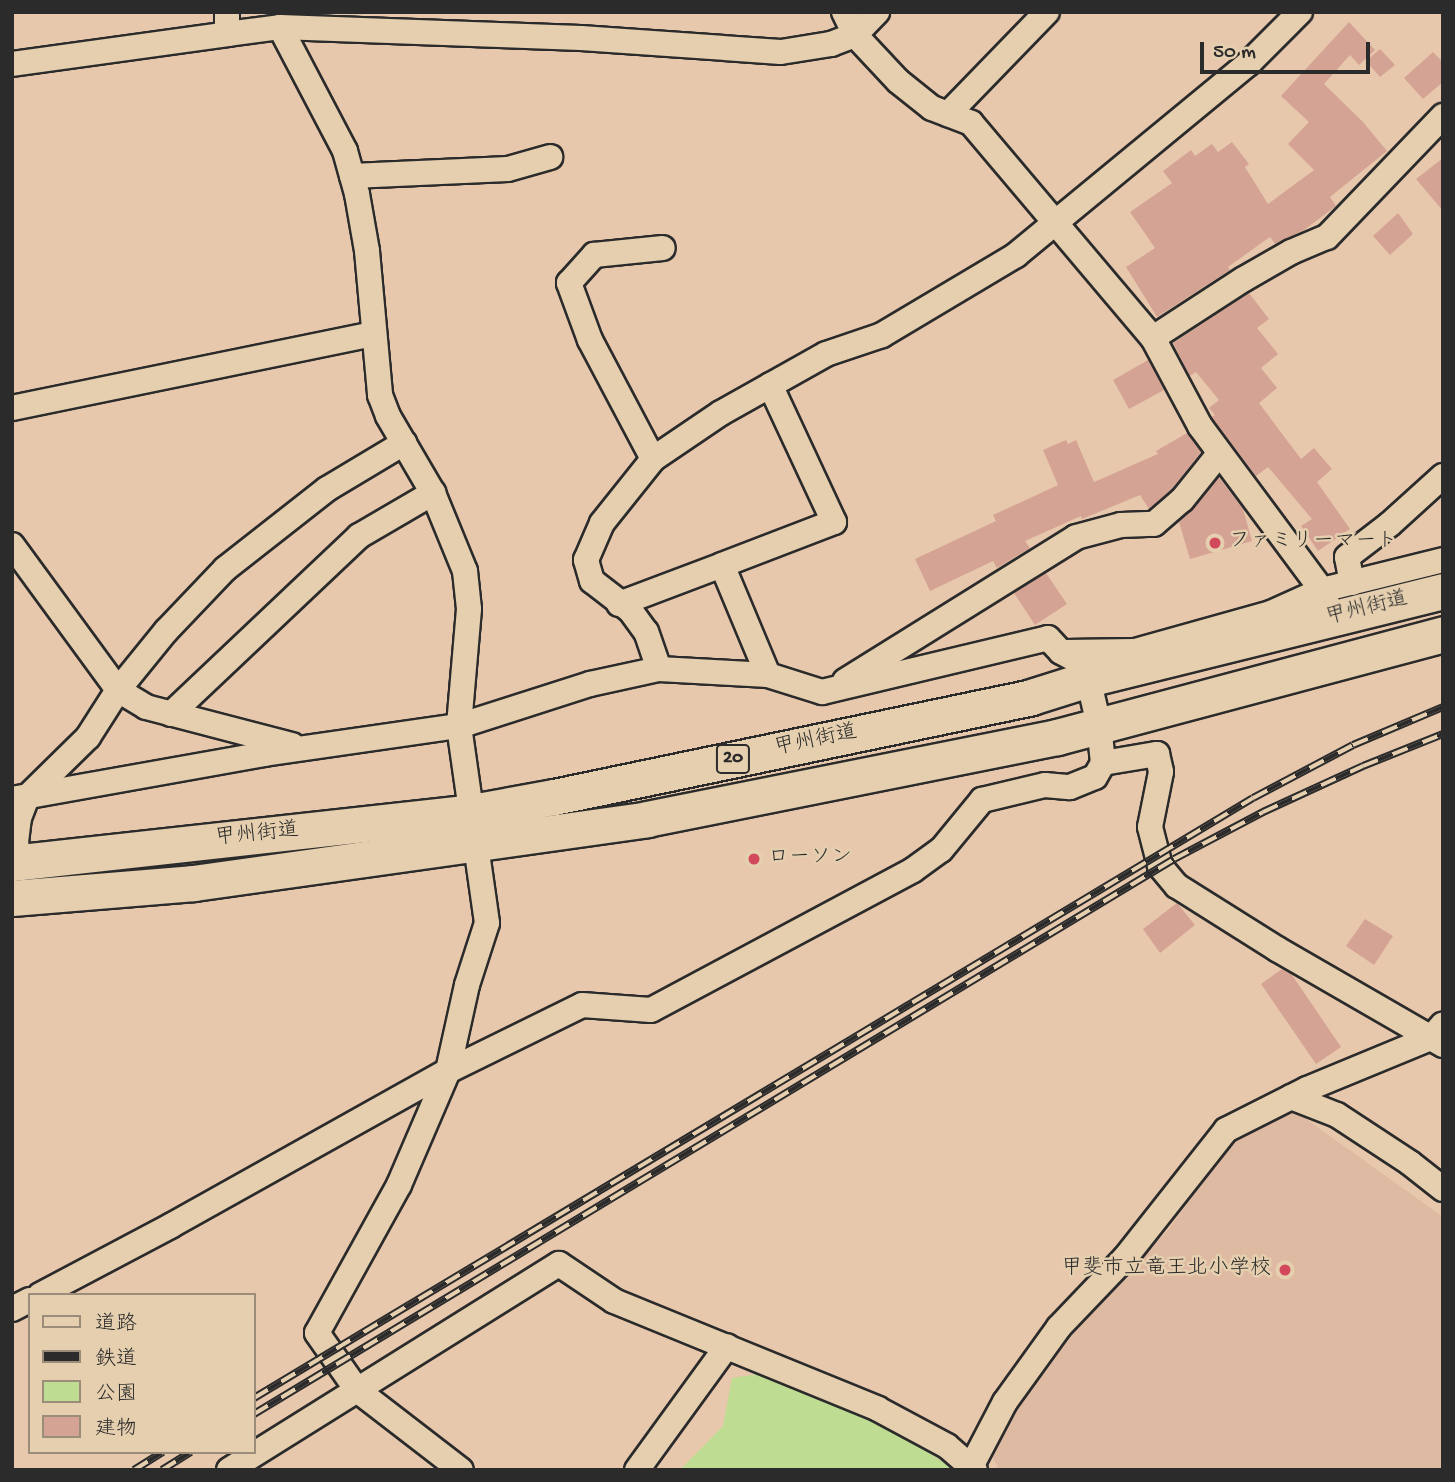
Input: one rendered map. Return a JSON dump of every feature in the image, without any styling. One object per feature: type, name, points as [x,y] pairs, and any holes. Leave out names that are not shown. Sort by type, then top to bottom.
[{"type":"highway","name":"甲州街道","points":[[12,898],[194,883],[475,828],[1031,697],[1328,605],[1443,591]]},
{"type":"highway","name":"甲州街道","points":[[16,863],[475,828],[647,819],[1057,737],[1443,634]]},
{"type":"street","points":[[844,12],[855,34],[898,81],[932,108],[971,123],[1153,338],[1200,426],[1328,605]]},
{"type":"street","points":[[12,64],[227,23],[582,38],[781,52],[831,44],[855,34],[877,12]]},
{"type":"street","points":[[948,114],[1047,12]]},
{"type":"street","points":[[659,669],[646,632],[631,611],[592,581],[586,560],[602,523],[653,459],[721,412],[826,354],[882,335],[1016,255],[1250,63],[1300,12]]},
{"type":"street","points":[[280,27],[345,151],[352,176],[367,251],[380,395],[433,493],[465,571],[469,609],[459,726],[487,923],[467,985],[449,1071],[399,1185],[317,1333],[356,1390],[461,1470]]},
{"type":"street","points":[[1153,338],[1244,279],[1292,252],[1327,237],[1443,116]]},
{"type":"street","points":[[352,176],[508,169],[550,157]]},
{"type":"street","points":[[653,459],[590,340],[569,283],[594,255],[663,248]]},
{"type":"street","points":[[12,408],[374,334]]},
{"type":"street","points":[[620,604],[834,522],[770,385]]},
{"type":"street","points":[[16,863],[20,798],[88,737],[118,690],[166,631],[225,569],[327,489],[404,443]]},
{"type":"street","points":[[829,692],[1076,537],[1121,525],[1154,524],[1182,500],[1219,454]]},
{"type":"street","points":[[1352,583],[1347,557],[1390,524],[1443,476]]},
{"type":"street","points":[[171,714],[359,536],[433,493]]},
{"type":"street","points":[[12,545],[118,690],[146,707],[304,748]]},
{"type":"street","points":[[1061,652],[1135,651],[1271,613],[1328,605],[1352,583],[1443,560]]},
{"type":"street","points":[[722,565],[768,675]]},
{"type":"street","points":[[20,798],[304,748],[459,726],[590,684],[659,669],[768,675],[829,692],[1048,638],[1061,652],[1085,665],[1099,725],[1103,763],[1095,777],[1070,787],[1045,785],[982,800],[941,850],[913,870],[651,1010],[582,1005],[449,1071],[44,1293]]},
{"type":"street","points":[[1103,763],[1157,754],[1161,772],[1150,827],[1160,866],[1177,886],[1277,949],[1439,1035]]},
{"type":"street","points":[[256,1453],[559,1264],[614,1301],[878,1409],[947,1446],[973,1467],[1005,1402],[1059,1327],[1125,1258],[1226,1130],[1292,1097],[1439,1035]]},
{"type":"street","points":[[1292,1097],[1337,1115],[1410,1163],[1443,1189]]},
{"type":"street","points":[[12,1309],[28,1301]]},
{"type":"street","points":[[637,1470],[727,1346]]},
{"type":"street","points":[[229,1470],[254,1454]]},
{"type":"shaded area","name":"甲斐市立竜王北小学校","points":[[1295,1111],[1443,1217],[1443,1470],[999,1470],[990,1453],[1002,1422],[1088,1311],[1168,1230],[1238,1132]]},
{"type":"green space","points":[[773,1372],[870,1416],[956,1470],[680,1470],[723,1426],[732,1378]]},
{"type":"building","points":[[1349,22],[1375,50],[1359,65],[1350,55],[1324,84],[1363,122],[1387,151],[1330,197],[1336,206],[1304,230],[1275,244],[1270,237],[1228,267],[1230,270],[1157,317],[1126,267],[1155,248],[1130,212],[1172,183],[1163,171],[1191,150],[1195,156],[1212,144],[1218,152],[1232,142],[1249,164],[1245,167],[1268,204],[1314,170],[1288,144],[1309,122],[1281,96]]},
{"type":"building","points":[[1380,49],[1395,65],[1380,77],[1366,61]]},
{"type":"building","points":[[1433,52],[1443,62],[1443,82],[1423,99],[1404,78]]},
{"type":"building","points":[[1443,158],[1443,211],[1416,179]]},
{"type":"building","points":[[1398,213],[1413,234],[1390,255],[1373,236]]},
{"type":"building","points":[[1249,293],[1269,319],[1257,328],[1278,354],[1261,368],[1277,388],[1259,403],[1301,459],[1314,448],[1332,469],[1317,482],[1350,529],[1318,551],[1301,526],[1312,519],[1268,467],[1256,476],[1212,417],[1215,415],[1209,408],[1219,400],[1196,372],[1190,376],[1173,343]]},
{"type":"building","points":[[1148,360],[1164,390],[1129,409],[1113,380]]},
{"type":"building","points":[[1187,433],[1201,452],[1171,490],[1149,509],[1140,495],[1082,519],[1081,516],[1025,541],[1030,548],[997,568],[993,561],[930,591],[915,559],[996,521],[993,515],[1058,485],[1043,450],[1066,440],[1068,444],[1076,440],[1094,482],[1158,454],[1156,451]]},
{"type":"building","points":[[1219,477],[1243,509],[1252,541],[1190,559],[1179,522]]},
{"type":"building","points":[[1046,573],[1067,604],[1035,625],[1014,593]]},
{"type":"building","points":[[1177,903],[1195,925],[1160,953],[1143,929]]},
{"type":"building","points":[[1365,919],[1393,936],[1374,965],[1346,946]]},
{"type":"building","points":[[1282,969],[1292,975],[1341,1047],[1316,1064],[1261,984]]},
{"type":"railway","points":[[256,1397],[1253,798],[1353,745],[1443,707]]},
{"type":"railway","points":[[256,1413],[1174,859],[1263,812],[1363,766],[1443,734]]},
{"type":"railway","points":[[134,1470],[160,1454]]},
{"type":"railway","points":[[162,1470],[188,1454]]},
{"type":"place","name":"ファミリーマート","points":[[1215,543]]},
{"type":"place","name":"ローソン","points":[[754,859]]},
{"type":"place","name":"甲斐市立竜王北小学校","points":[[1285,1270]]}]
